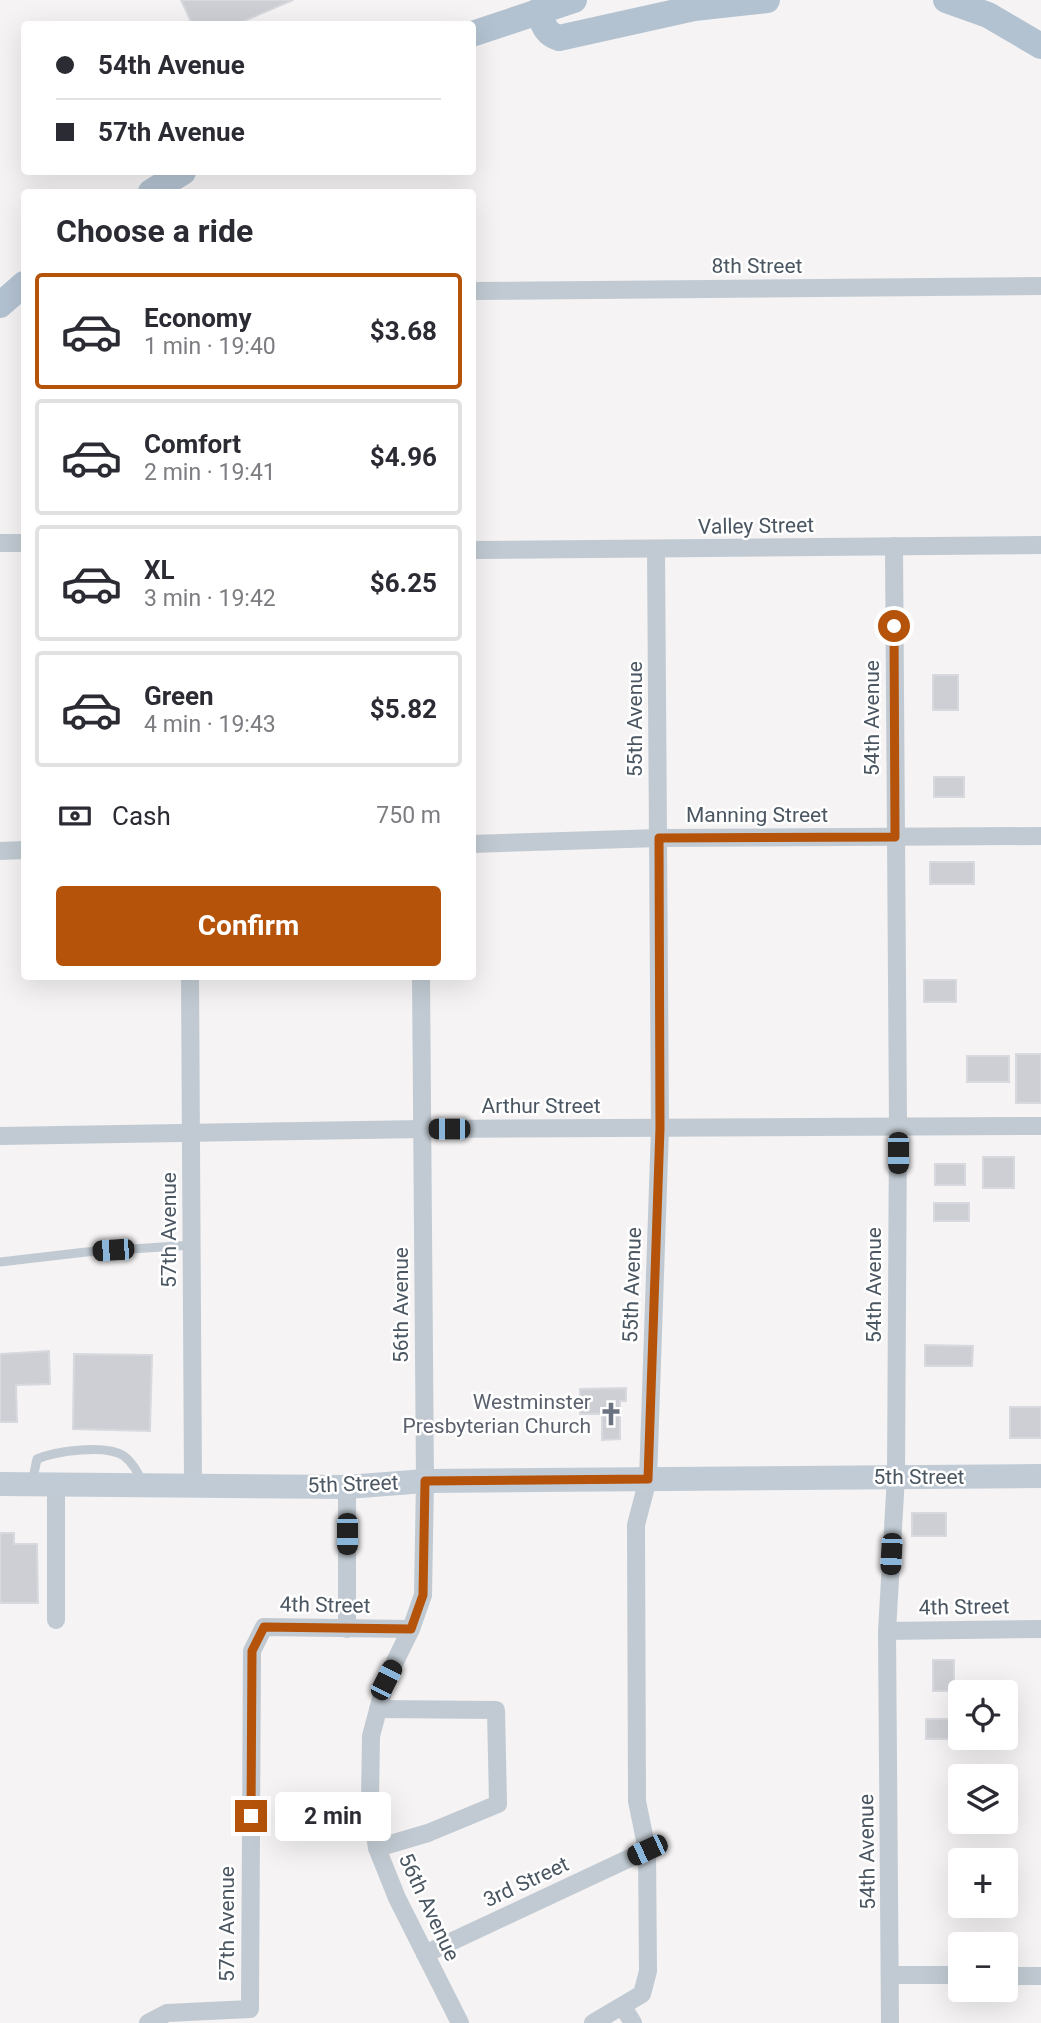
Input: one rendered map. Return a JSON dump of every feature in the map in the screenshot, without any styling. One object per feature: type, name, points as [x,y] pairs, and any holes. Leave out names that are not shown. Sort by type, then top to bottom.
[{"type":"main road","points":[[538,10],[544,28],[559,38],[694,8],[767,0]]},
{"type":"main road","points":[[946,0],[988,15],[1041,46]]},
{"type":"main road","points":[[476,32],[538,10],[575,1]]},
{"type":"main road","points":[[156,189],[178,175]]},
{"type":"main road","points":[[0,305],[21,287]]},
{"type":"street","name":"8th Street","points":[[476,291],[1041,286]]},
{"type":"street","points":[[0,543],[21,543]]},
{"type":"street","name":"Valley Street","points":[[476,550],[1041,545]]},
{"type":"street","name":"54th Avenue","points":[[890,2023],[887,1632],[896,1477],[898,1126],[894,547]]},
{"type":"street","name":"55th Avenue","points":[[623,2007],[642,1994],[648,1971],[647,1850],[637,1801],[636,1525],[648,1479],[660,1128],[656,550]]},
{"type":"street","name":"Manning Street","points":[[476,844],[659,838],[1041,836]]},
{"type":"street","points":[[0,851],[21,850]]},
{"type":"street","name":"57th Avenue","points":[[190,980],[192,1484]]},
{"type":"street","name":"56th Avenue","points":[[421,980],[425,1481],[423,1595],[411,1629],[386,1680],[371,1736],[370,1801],[377,1848],[453,2021]]},
{"type":"street","name":"Arthur Street","points":[[0,1136],[423,1129],[1041,1126]]},
{"type":"street","name":"5th Street","points":[[0,1484],[347,1487],[425,1481],[1041,1476]]},
{"type":"street","points":[[44,1485],[56,1620]]},
{"type":"street","points":[[347,1487],[347,1629]]},
{"type":"street","name":"4th Street","points":[[252,1651],[264,1627],[411,1629]]},
{"type":"street","name":"4th Street","points":[[887,1632],[1041,1629]]},
{"type":"street","name":"57th Avenue","points":[[148,2023],[167,2013],[250,2009],[252,1651]]},
{"type":"street","points":[[377,1848],[428,1833],[499,1804],[496,1710],[378,1709]]},
{"type":"street","name":"3rd Street","points":[[425,1954],[647,1850]]},
{"type":"street","points":[[891,1975],[948,1975]]},
{"type":"street","points":[[1018,1976],[1041,1976]]},
{"type":"street","points":[[593,2023],[623,2007],[633,2023]]},
{"type":"lane","points":[[0,1262],[86,1252],[192,1245]]},
{"type":"lane","points":[[44,1485],[37,1459],[53,1452],[102,1450],[121,1454],[133,1464],[143,1484]]},
{"type":"building","points":[[181,0],[293,0],[244,21],[191,21]]},
{"type":"building","points":[[933,675],[958,675],[958,710],[933,710]]},
{"type":"building","points":[[934,777],[964,777],[964,797],[934,797]]},
{"type":"building","points":[[930,862],[974,862],[974,884],[930,884]]},
{"type":"building","points":[[924,980],[956,980],[956,1002],[924,1002]]},
{"type":"building","points":[[1016,1054],[1041,1054],[1041,1103],[1016,1103]]},
{"type":"building","points":[[967,1056],[1009,1056],[1009,1082],[967,1082]]},
{"type":"building","points":[[983,1157],[1014,1157],[1014,1188],[983,1188]]},
{"type":"building","points":[[935,1164],[965,1164],[965,1185],[935,1185]]},
{"type":"building","points":[[934,1203],[969,1203],[969,1221],[934,1221]]},
{"type":"building","points":[[925,1345],[973,1346],[972,1366],[925,1366]]},
{"type":"building","points":[[49,1351],[50,1384],[16,1385],[17,1422],[0,1422],[0,1354]]},
{"type":"building","points":[[74,1354],[152,1355],[150,1431],[73,1429]]},
{"type":"building","name":"Westminster Presbyterian Church","points":[[626,1388],[626,1401],[620,1401],[620,1439],[602,1440],[602,1414],[580,1414],[580,1389]]},
{"type":"building","points":[[1010,1407],[1041,1407],[1041,1438],[1010,1438]]},
{"type":"building","points":[[912,1513],[946,1513],[946,1536],[912,1536]]},
{"type":"building","points":[[0,1533],[14,1533],[14,1544],[37,1544],[38,1603],[0,1603]]},
{"type":"building","points":[[933,1660],[954,1660],[954,1680],[948,1680],[948,1691],[933,1691]]},
{"type":"building","points":[[926,1719],[948,1719],[948,1739],[926,1739]]},
{"type":"place","name":"Westminster Presbyterian Church","points":[[611,1414]]},
{"type":"route","points":[[251,1816],[252,1651],[264,1627],[411,1629],[423,1595],[425,1481],[648,1479],[660,1128],[659,838],[895,837],[894,626]]}]
